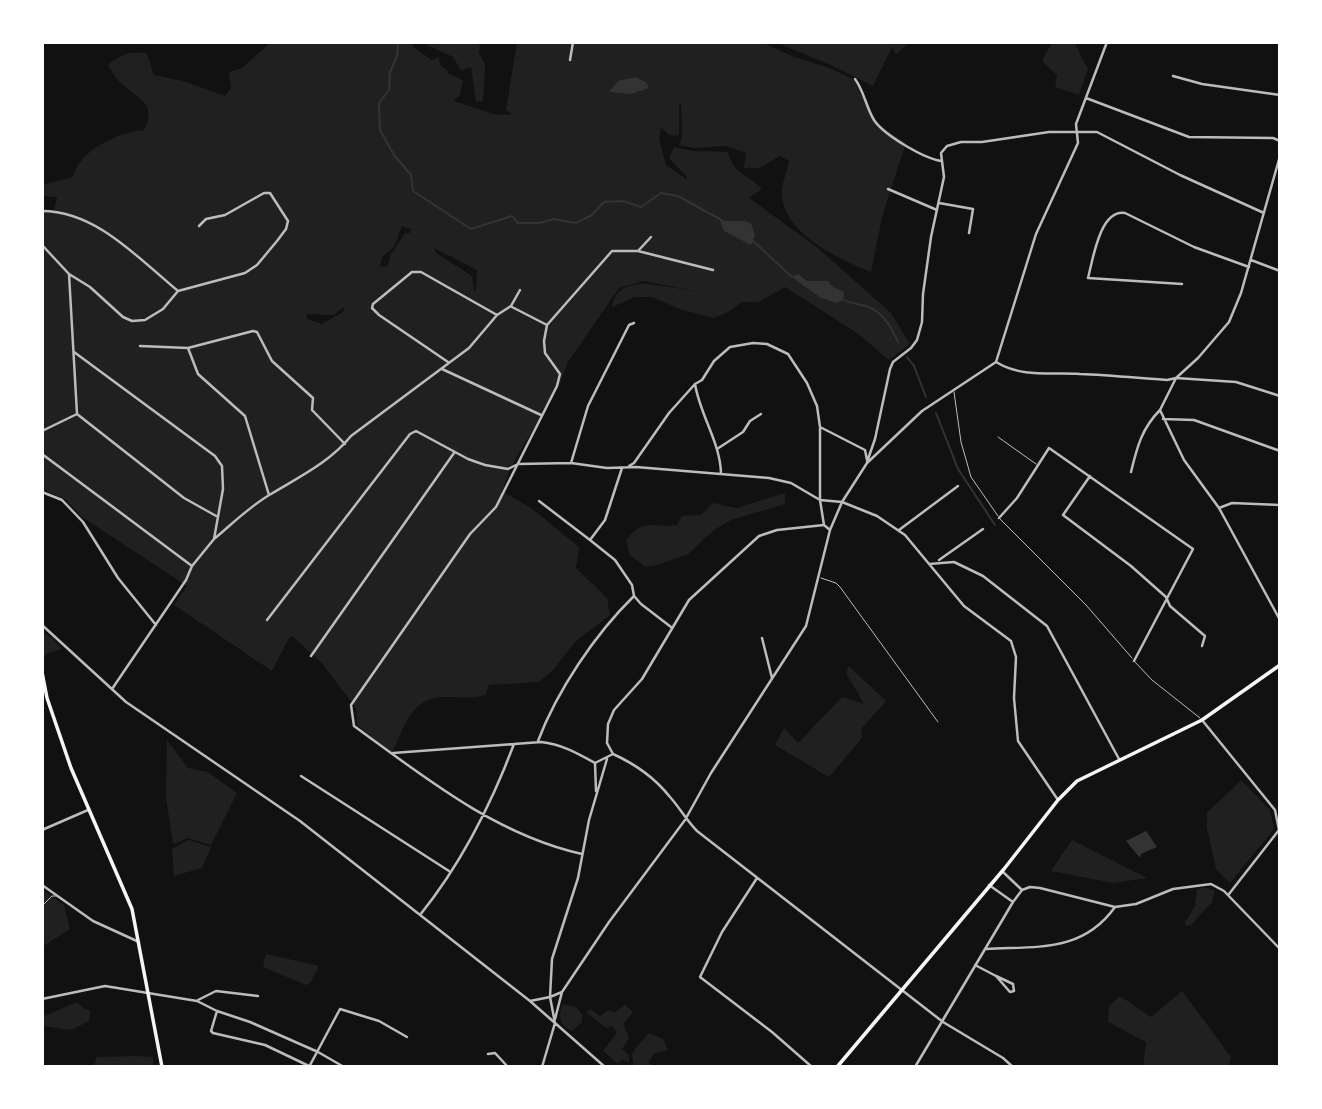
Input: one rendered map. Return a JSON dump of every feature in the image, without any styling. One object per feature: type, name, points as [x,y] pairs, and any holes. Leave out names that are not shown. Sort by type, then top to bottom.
[{"type":"main road","points":[[837,1067],[1002,871],[1058,800],[1077,781],[1202,720],[1280,665]]},
{"type":"main road","points":[[42,672],[47,701],[88,810],[132,909],[162,1067]]},
{"type":"street","points":[[570,60],[573,42]]},
{"type":"street","points":[[542,1067],[562,992],[609,922],[685,820],[711,772],[806,626],[830,530],[842,502],[867,463],[922,411],[996,362],[1036,234],[1078,144],[1076,124],[1107,42]]},
{"type":"street","points":[[1173,76],[1202,84],[1280,95]]},
{"type":"street","points":[[855,79],[875,121],[885,131],[929,159],[941,161]]},
{"type":"street","points":[[1086,98],[1189,137],[1273,138],[1280,141]]},
{"type":"street","points":[[867,463],[875,439],[885,384],[893,362],[911,348],[922,322],[924,282],[944,177],[941,153],[947,146],[1049,132],[1097,132],[1264,214]]},
{"type":"street","points":[[1131,472],[1141,435],[1149,421],[1160,410],[1176,378],[1198,358],[1229,322],[1249,267],[1280,156]]},
{"type":"street","points":[[888,189],[937,210]]},
{"type":"street","points":[[42,245],[69,274],[90,287],[123,317],[132,321],[145,320],[163,309],[178,290],[245,273],[257,265],[286,229],[288,221],[270,193],[264,193],[225,215],[206,219],[199,226]]},
{"type":"street","points":[[939,203],[973,209],[969,233]]},
{"type":"street","points":[[42,211],[76,215],[94,223],[178,290]]},
{"type":"street","points":[[1182,284],[1088,278],[1097,240],[1112,214],[1125,213],[1194,247],[1249,267]]},
{"type":"street","points":[[638,251],[650,237]]},
{"type":"street","points":[[582,854],[522,836],[417,773],[354,726],[351,705],[470,534],[496,507],[558,386],[560,374],[545,353],[547,325],[612,251],[638,251],[713,270]]},
{"type":"street","points":[[1251,260],[1280,271]]},
{"type":"street","points":[[449,362],[379,315],[372,308],[373,304],[411,272],[421,272],[497,315]]},
{"type":"street","points":[[69,274],[77,414],[184,498],[218,517]]},
{"type":"street","points":[[112,690],[186,580],[191,566],[214,539],[269,495],[308,474],[351,436],[469,348],[497,315],[511,306],[520,290]]},
{"type":"street","points":[[511,306],[547,325]]},
{"type":"street","points":[[571,463],[588,406],[625,332],[629,325],[634,323]]},
{"type":"street","points":[[140,346],[188,348],[257,332],[272,361],[313,398],[312,411],[345,444]]},
{"type":"street","points":[[590,540],[605,520],[623,468],[634,463],[669,413],[707,373],[714,360],[730,347],[753,343],[767,344],[788,354],[807,383],[817,406],[820,427],[820,500],[824,525],[830,530]]},
{"type":"street","points":[[188,348],[198,374],[245,416],[269,495]]},
{"type":"street","points":[[74,352],[215,456],[222,466],[223,489],[214,539]]},
{"type":"street","points":[[996,362],[1009,370],[1030,373],[1236,382],[1280,396]]},
{"type":"street","points":[[442,369],[542,415]]},
{"type":"street","points":[[695,384],[698,402],[717,449],[722,473]]},
{"type":"street","points":[[1160,410],[1184,460],[1219,508],[1280,620]]},
{"type":"street","points":[[42,431],[77,414]]},
{"type":"street","points":[[717,449],[743,432],[750,421],[761,414]]},
{"type":"street","points":[[1163,419],[1194,420],[1280,451]]},
{"type":"street","points":[[820,427],[864,450],[867,463]]},
{"type":"street","points":[[267,620],[410,434],[416,431],[485,466],[508,469],[518,464],[571,463],[722,473],[791,482],[820,500],[842,502],[877,516],[900,530],[964,606],[1011,640],[1016,657],[1014,698],[1018,741],[1058,800]]},
{"type":"street","points":[[999,518],[1017,498],[1049,448],[1194,549],[1134,661]]},
{"type":"street","points":[[311,656],[454,452]]},
{"type":"street","points":[[42,454],[191,566]]},
{"type":"street","points":[[1090,477],[1063,515],[1131,566],[1166,597],[1170,606],[1205,636],[1202,646]]},
{"type":"street","points":[[900,530],[958,486]]},
{"type":"street","points":[[42,492],[62,500],[83,522],[118,578],[156,625]]},
{"type":"street","points":[[539,501],[615,560],[632,585],[634,596],[671,627]]},
{"type":"street","points":[[1219,508],[1232,503],[1280,505]]},
{"type":"street","points":[[824,525],[777,530],[759,536],[689,600],[642,678],[614,710],[608,724],[607,743],[613,754],[635,764],[657,783],[671,797],[685,820],[757,878],[943,1022],[1003,1058],[1013,1067]]},
{"type":"street","points":[[936,562],[983,529]]},
{"type":"street","points":[[929,564],[954,562],[983,576],[1047,626],[1119,759]]},
{"type":"street","points":[[537,742],[547,717],[578,665],[618,611],[634,596]]},
{"type":"street","points":[[42,625],[126,702],[300,821],[364,869],[419,916],[530,1001],[605,1067]]},
{"type":"street","points":[[762,638],[772,678]]},
{"type":"street","points":[[1202,720],[1275,810],[1279,830],[1228,895]]},
{"type":"street","points":[[391,753],[537,742],[554,743],[595,763],[613,754]]},
{"type":"street","points":[[419,916],[435,896],[485,815],[514,744]]},
{"type":"street","points":[[555,1023],[551,997],[552,959],[578,878],[596,794],[607,759]]},
{"type":"street","points":[[595,763],[596,794]]},
{"type":"street","points":[[301,776],[381,830],[449,871]]},
{"type":"street","points":[[42,830],[88,810]]},
{"type":"street","points":[[1002,871],[1022,890]]},
{"type":"street","points":[[757,878],[722,932],[700,977],[772,1031],[812,1067]]},
{"type":"street","points":[[915,1067],[1013,902],[1022,890],[1030,887],[1115,907],[1136,904],[1173,889],[1211,884],[1228,895],[1280,948]]},
{"type":"street","points":[[42,885],[93,921],[139,942]]},
{"type":"street","points":[[989,885],[1013,902]]},
{"type":"street","points":[[986,949],[1061,944],[1086,936],[1105,921],[1115,907]]},
{"type":"street","points":[[975,965],[1013,984],[1014,991],[1010,992],[996,976]]},
{"type":"street","points":[[42,999],[105,986],[197,1001],[318,1052],[344,1067]]},
{"type":"street","points":[[197,1001],[216,991],[258,996]]},
{"type":"street","points":[[530,1001],[562,992]]},
{"type":"street","points":[[217,1011],[211,1031],[214,1033],[265,1045],[309,1067],[340,1009],[379,1021],[407,1037]]},
{"type":"street","points":[[488,1054],[495,1053],[508,1067]]},
{"type":"lane","points":[[954,392],[961,442],[971,477],[999,518],[1086,604],[1152,680],[1202,720]]},
{"type":"lane","points":[[998,437],[1038,466]]},
{"type":"lane","points":[[819,577],[840,587],[938,722]]},
{"type":"lane","points":[[42,906],[52,895],[58,896]]},
{"type":"shaded area","points":[[271,42],[411,42],[413,47],[432,60],[439,57],[440,65],[447,73],[463,80],[460,95],[453,101],[497,115],[512,114],[506,110],[517,42],[761,42],[832,69],[854,80],[874,122],[906,143],[883,213],[871,272],[830,253],[804,235],[794,224],[786,212],[782,198],[789,161],[780,156],[759,168],[744,168],[746,153],[727,146],[693,148],[679,145],[682,137],[681,104],[679,136],[669,135],[661,127],[659,139],[666,165],[686,179],[669,158],[674,147],[694,151],[727,152],[738,171],[762,189],[749,198],[818,248],[891,313],[910,344],[889,360],[857,333],[785,287],[759,302],[742,302],[714,318],[682,310],[652,297],[635,297],[612,307],[616,295],[624,288],[634,285],[659,285],[694,291],[644,281],[619,288],[568,362],[560,383],[511,467],[502,491],[531,508],[579,547],[576,568],[607,598],[610,615],[576,641],[553,670],[539,682],[489,685],[486,695],[435,698],[417,707],[392,753],[357,725],[356,708],[321,662],[293,637],[288,640],[272,671],[174,605],[187,586],[82,517],[65,499],[42,489],[42,212],[54,212],[57,197],[42,196],[42,185],[73,177],[83,159],[101,144],[123,134],[144,130],[148,121],[148,109],[141,99],[119,81],[109,67],[109,64],[118,58],[131,53],[147,54],[154,75],[183,81],[225,96],[231,88],[229,72],[242,68]],"holes":[[[402,226],[411,229],[410,233],[405,233],[390,256],[388,266],[380,267],[382,257],[394,247]],[[434,248],[477,270],[476,290],[472,276],[436,253]],[[345,306],[343,312],[322,324],[307,319],[307,314],[334,315]]]},
{"type":"shaded area","points":[[480,42],[479,53],[485,64],[483,101],[476,102],[471,67],[461,70],[453,57],[425,44]]},
{"type":"shaded area","points":[[775,42],[910,42],[896,54],[892,47],[873,86]]},
{"type":"shaded area","points":[[1052,42],[1074,42],[1088,69],[1079,95],[1055,87],[1057,75],[1042,61]]},
{"type":"shaded area","points":[[636,77],[647,83],[649,88],[631,94],[609,92],[618,81]]},
{"type":"shaded area","points":[[720,221],[751,223],[755,235],[751,245],[724,231]]},
{"type":"shaded area","points":[[798,274],[807,281],[828,281],[833,287],[844,292],[843,300],[837,303],[821,298],[792,277]]},
{"type":"shaded area","points":[[785,493],[785,504],[731,520],[714,530],[688,554],[645,567],[630,555],[626,541],[642,527],[677,525],[682,516],[701,515],[713,503],[737,508]]},
{"type":"shaded area","points":[[45,634],[62,649],[43,657],[42,636]]},
{"type":"shaded area","points":[[849,666],[886,701],[861,729],[862,738],[829,777],[775,745],[784,728],[798,743],[842,697],[864,704],[846,673]]},
{"type":"shaded area","points":[[167,740],[188,768],[208,772],[237,793],[211,845],[188,838],[173,844],[166,798]]},
{"type":"shaded area","points":[[1241,780],[1270,810],[1274,829],[1230,883],[1216,869],[1207,828],[1207,813]]},
{"type":"shaded area","points":[[1146,831],[1157,847],[1141,854],[1140,858],[1126,841]]},
{"type":"shaded area","points":[[189,840],[211,847],[202,868],[174,876],[172,849]]},
{"type":"shaded area","points":[[1072,840],[1147,878],[1113,883],[1051,871]]},
{"type":"shaded area","points":[[1204,887],[1215,891],[1212,902],[1191,925],[1186,926],[1185,922],[1195,906],[1197,890]]},
{"type":"shaded area","points":[[42,889],[64,905],[70,929],[42,947]]},
{"type":"shaded area","points":[[266,954],[319,966],[310,983],[306,985],[263,967]]},
{"type":"shaded area","points":[[1182,991],[1231,1057],[1229,1067],[1143,1067],[1146,1042],[1108,1022],[1109,1006],[1120,996],[1151,1017]]},
{"type":"shaded area","points":[[77,1002],[90,1010],[89,1021],[71,1030],[44,1026],[45,1041],[42,1042],[42,1017]]},
{"type":"shaded area","points":[[562,1004],[576,1007],[582,1014],[582,1022],[572,1031],[564,1026],[561,1020]]},
{"type":"shaded area","points":[[625,1005],[633,1012],[623,1024],[629,1038],[622,1049],[629,1055],[629,1062],[622,1060],[617,1063],[603,1051],[617,1033],[612,1026],[606,1028],[586,1012],[591,1010],[600,1016],[609,1010],[615,1012]]},
{"type":"shaded area","points":[[649,1033],[663,1039],[668,1050],[655,1053],[648,1062],[654,1067],[634,1067],[632,1054]]},
{"type":"shaded area","points":[[97,1057],[153,1057],[153,1067],[93,1067]]},
{"type":"waterway","points":[[398,42],[397,56],[390,72],[389,90],[379,103],[380,130],[394,155],[411,175],[413,191],[471,229],[512,216],[518,223],[540,223],[554,219],[576,223],[592,215],[604,202],[623,201],[641,207],[661,193],[678,196],[725,222]]},
{"type":"waterway","points":[[752,240],[792,277]]},
{"type":"waterway","points":[[842,299],[879,313],[898,342]]},
{"type":"waterway","points":[[907,357],[914,366],[926,397]]},
{"type":"waterway","points":[[936,413],[958,469],[995,525]]}]
